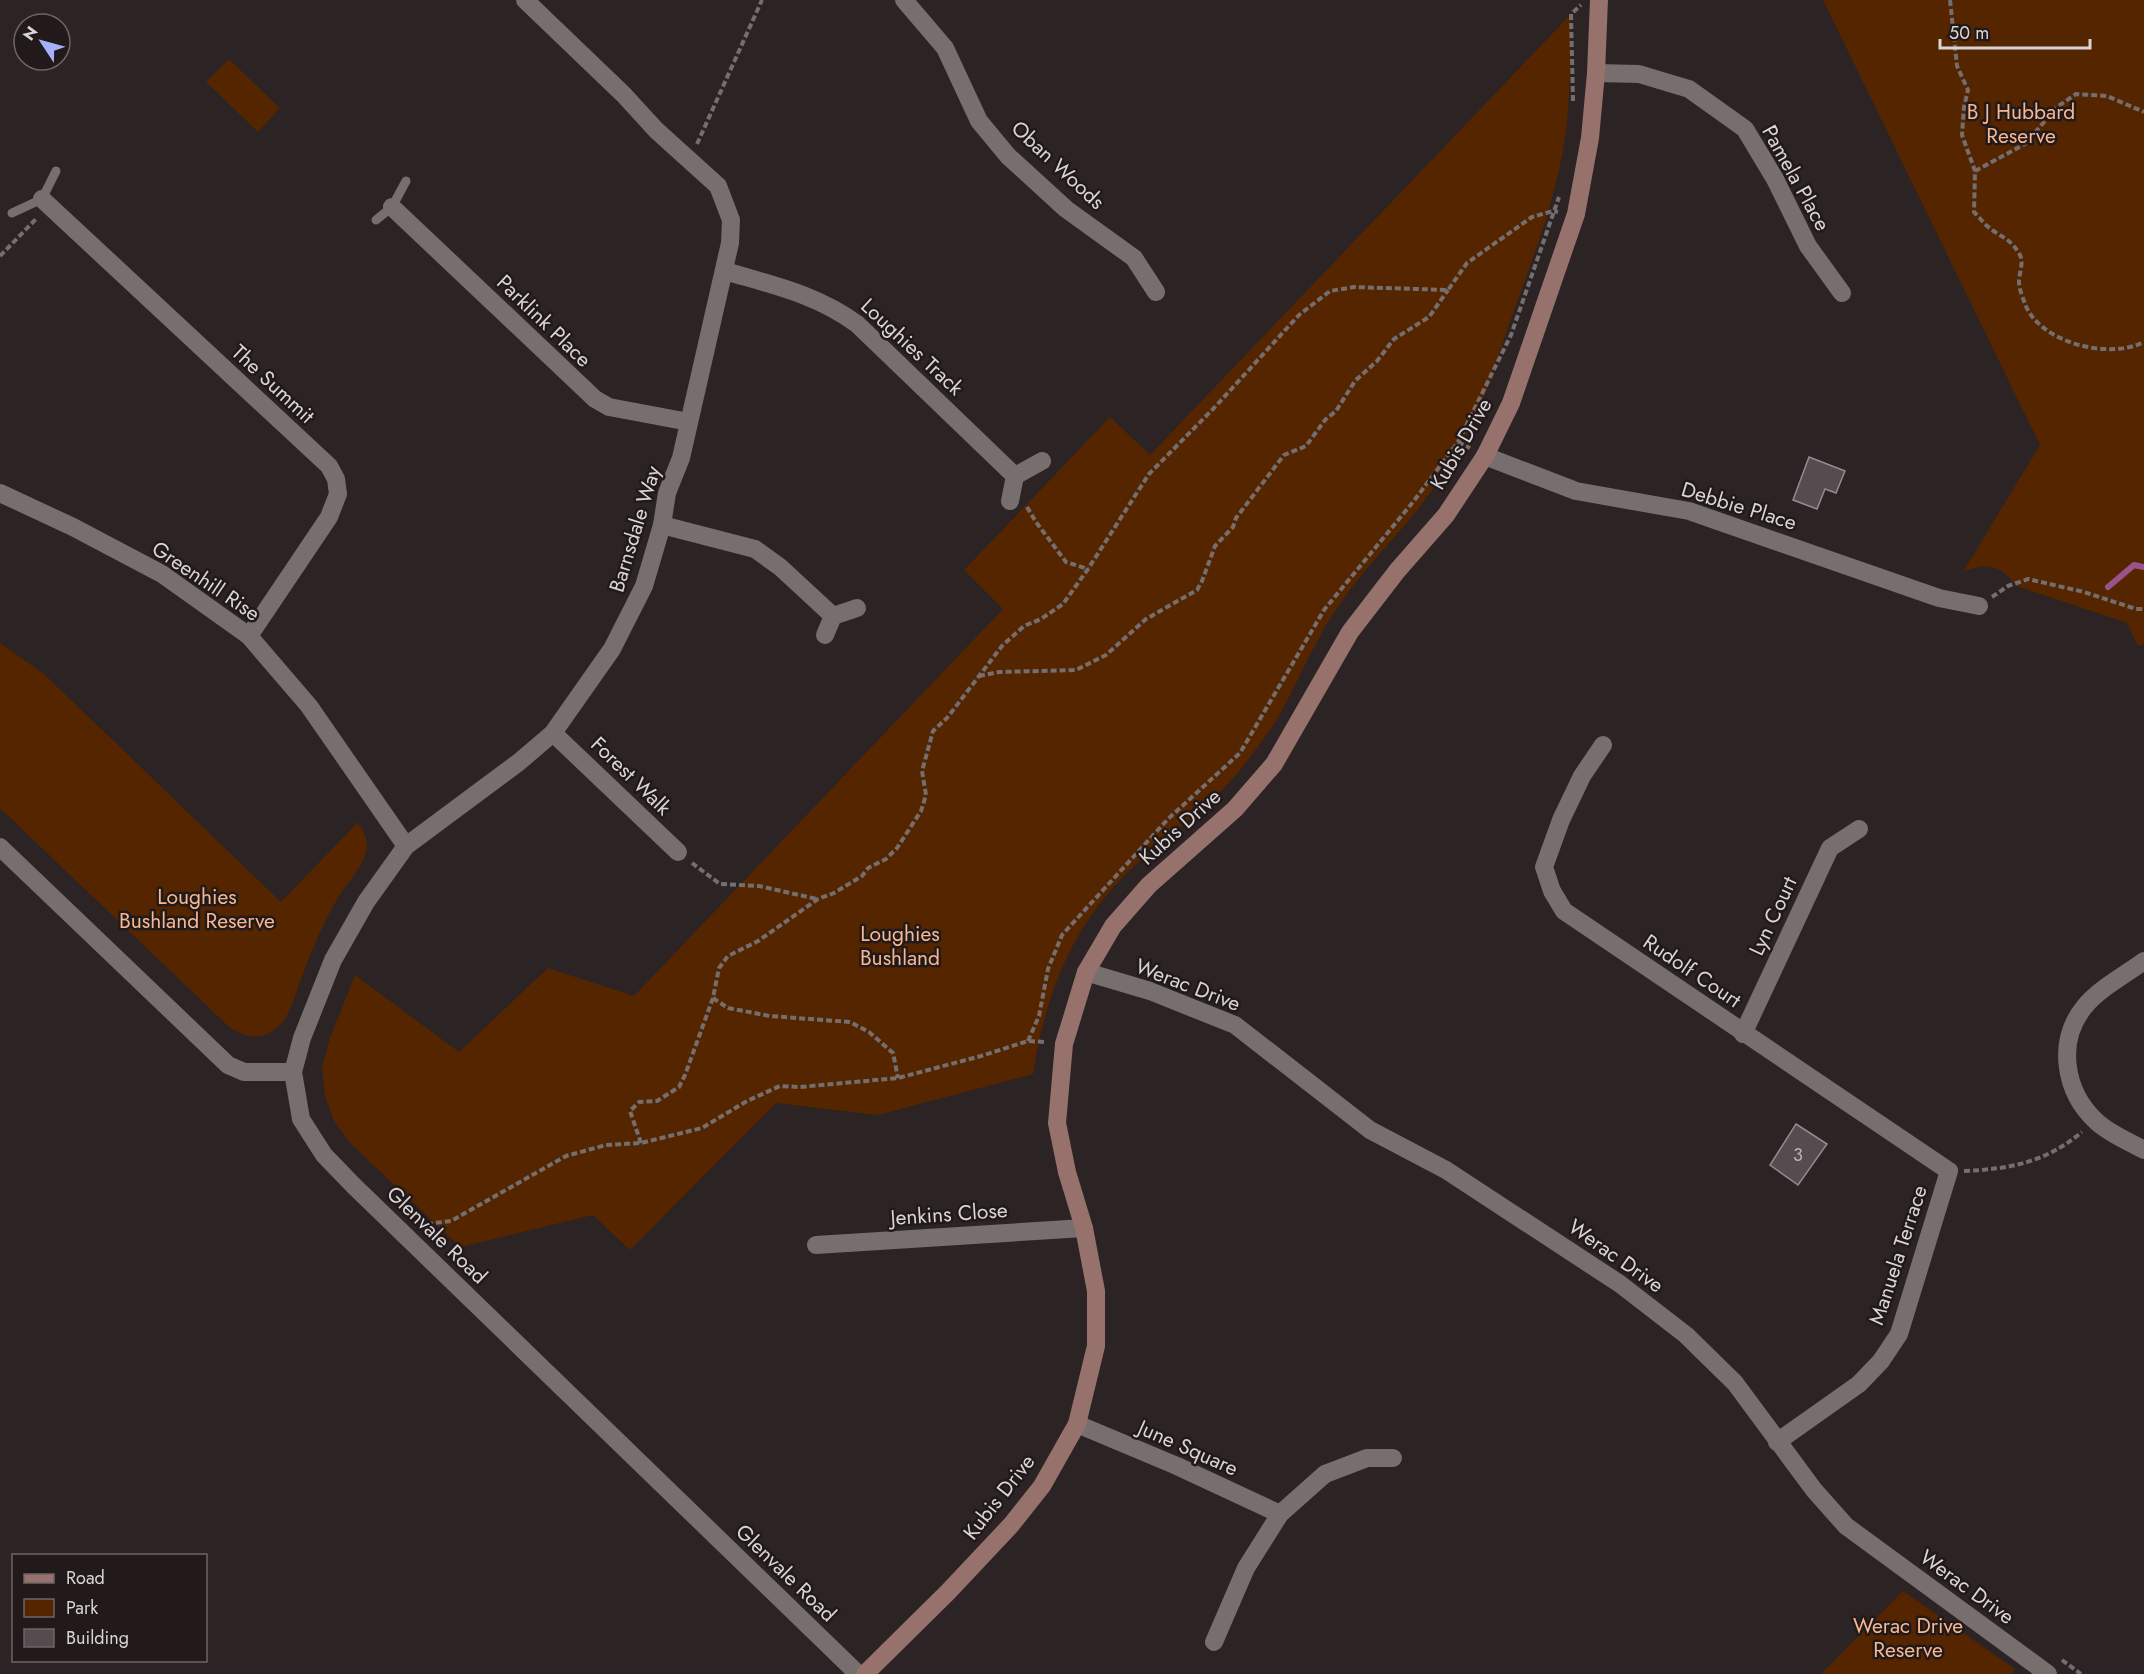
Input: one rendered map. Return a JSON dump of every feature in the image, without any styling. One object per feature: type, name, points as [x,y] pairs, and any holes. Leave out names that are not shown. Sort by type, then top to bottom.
[{"type":"street","name":"Barnsdale Way","points":[[293,1072],[302,1038],[333,960],[366,903],[406,846],[519,762],[553,733],[612,649],[644,586],[662,525],[668,493],[681,458],[725,271],[731,220],[718,186],[656,130],[624,95],[525,0]]},
{"type":"street","name":"Oban Woods","points":[[904,0],[945,48],[980,121],[1008,156],[1066,209],[1134,258],[1156,292]]},
{"type":"street","name":"Kubis Drive","points":[[865,1674],[948,1592],[1011,1525],[1042,1486],[1077,1424],[1096,1346],[1096,1291],[1084,1228],[1066,1172],[1057,1123],[1064,1044],[1086,972],[1113,926],[1149,885],[1235,809],[1274,764],[1350,632],[1397,571],[1446,515],[1485,456],[1511,403],[1576,214],[1590,138],[1596,74],[1599,0]]},
{"type":"street","name":"Pamela Place","points":[[1596,74],[1639,74],[1689,89],[1744,129],[1775,179],[1808,246],[1842,293]]},
{"type":"street","name":"The Summit","points":[[46,202],[329,466],[336,479],[338,494],[329,516],[249,636]]},
{"type":"street","name":"Parklink Place","points":[[392,207],[595,399],[609,407],[689,422]]},
{"type":"street","name":"Loughies Track","points":[[725,271],[814,298],[837,309],[857,324],[1015,476]]},
{"type":"street","name":"Debbie Place","points":[[1485,456],[1576,491],[1689,511],[1939,598],[1979,606]]},
{"type":"street","points":[[1010,501],[1015,476],[1042,461]]},
{"type":"street","name":"Greenhill Rise","points":[[0,493],[74,527],[162,574],[249,636],[309,706],[406,846]]},
{"type":"street","points":[[662,525],[755,549],[780,567],[833,616]]},
{"type":"street","points":[[825,635],[833,616],[857,608]]},
{"type":"street","name":"Forest Walk","points":[[553,733],[682,856]]},
{"type":"street","name":"Rudolf Court","points":[[1603,745],[1582,776],[1561,820],[1544,867],[1552,891],[1564,911],[1949,1171]]},
{"type":"street","name":"Lyn Court","points":[[1743,1034],[1830,848],[1859,829]]},
{"type":"street","points":[[0,847],[228,1065],[244,1072],[293,1072]]},
{"type":"street","points":[[2144,961],[2086,1004],[2073,1023],[2067,1046],[2067,1065],[2079,1103],[2106,1130],[2144,1150]]},
{"type":"street","name":"Werac Drive","points":[[1086,972],[1150,991],[1235,1025],[1370,1130],[1446,1170],[1620,1284],[1686,1335],[1735,1383],[1814,1490],[1846,1526],[2048,1674]]},
{"type":"street","name":"Glenvale Road","points":[[293,1072],[301,1119],[324,1155],[858,1674]]},
{"type":"street","name":"Manuela Terrace","points":[[1777,1442],[1859,1384],[1881,1361],[1899,1334],[1949,1171]]},
{"type":"street","name":"Jenkins Close","points":[[816,1245],[1084,1228]]},
{"type":"street","name":"June Square","points":[[1077,1424],[1177,1466],[1280,1514]]},
{"type":"street","points":[[1214,1642],[1246,1568],[1280,1514],[1325,1474],[1367,1458],[1394,1458]]},
{"type":"lane","points":[[12,213],[46,202],[56,171]]},
{"type":"lane","points":[[376,220],[392,207],[406,181]]},
{"type":"path","points":[[690,160],[762,0]]},
{"type":"path","points":[[1573,103],[1571,14],[1586,0]]},
{"type":"path","points":[[1950,0],[1957,66],[1968,90],[1962,135],[1975,171],[1974,212],[1988,226],[2011,241],[2022,258],[2019,283],[2026,306],[2043,329],[2100,350],[2132,348],[2144,342]]},
{"type":"path","points":[[1975,171],[2025,144],[2057,107],[2076,94],[2107,96],[2144,112]]},
{"type":"path","points":[[397,1227],[451,1221],[566,1156],[606,1145],[641,1143],[702,1128],[747,1101],[780,1086],[800,1087],[898,1078],[1028,1041],[1039,1016],[1048,969],[1062,935],[1168,819],[1240,753],[1324,610],[1413,502],[1458,442],[1512,335],[1560,194]]},
{"type":"path","points":[[0,256],[46,202]]},
{"type":"path","points":[[979,676],[999,672],[1076,670],[1106,655],[1146,619],[1197,590],[1215,546],[1233,527],[1236,518],[1284,455],[1306,446],[1325,420],[1336,411],[1355,381],[1377,361],[1394,339],[1429,317],[1467,262],[1532,217],[1553,211],[1576,214]]},
{"type":"path","points":[[641,1143],[630,1111],[639,1102],[657,1101],[679,1087],[713,998],[719,968],[728,956],[758,941],[818,899],[834,893],[862,876],[868,868],[886,859],[897,848],[921,811],[926,795],[922,771],[933,731],[947,718],[1002,646],[1024,626],[1041,619],[1063,604],[1149,474],[1214,408],[1283,332],[1312,304],[1330,291],[1354,287],[1448,290]]},
{"type":"path","points":[[1015,476],[1019,492],[1036,522],[1066,562],[1088,569]]},
{"type":"path","points":[[1979,606],[2008,586],[2028,579],[2084,592],[2136,609],[2144,609]]},
{"type":"path","points":[[682,856],[720,884],[759,886],[818,899]]},
{"type":"path","points":[[713,998],[728,1008],[770,1016],[850,1022],[869,1032],[893,1053],[898,1078]]},
{"type":"path","points":[[1949,1171],[1994,1170],[2041,1158],[2056,1152],[2096,1121]]},
{"type":"path","points":[[2054,1654],[2081,1674]]},
{"type":"green space","name":"B J Hubbard Reserve","points":[[1823,0],[2144,0],[2144,644],[2138,646],[2127,623],[2016,586],[2005,574],[1993,567],[1979,567],[1963,572],[2040,445]]},
{"type":"green space","name":"Loughies Bushland","points":[[1571,14],[1570,76],[1565,137],[1552,200],[1489,385],[1474,421],[1426,498],[1360,577],[1335,611],[1276,720],[1241,769],[1206,806],[1118,882],[1081,931],[1055,985],[1046,1013],[1033,1074],[878,1115],[776,1103],[630,1250],[593,1215],[460,1247],[350,1143],[334,1121],[325,1096],[322,1067],[330,1038],[355,975],[459,1052],[548,968],[634,996],[1003,609],[964,570],[1110,417],[1150,455]]},
{"type":"green space","points":[[229,59],[280,108],[258,132],[206,82]]},
{"type":"green space","name":"Loughies Bushland Reserve","points":[[0,643],[44,674],[281,902],[358,822],[366,840],[367,848],[364,859],[325,921],[289,1012],[277,1028],[265,1035],[252,1036],[245,1035],[227,1025],[0,808]]},
{"type":"green space","name":"Werac Drive Reserve","points":[[1903,1591],[2015,1669],[2011,1674],[1821,1674]]},
{"type":"building","points":[[1809,457],[1845,471],[1836,493],[1825,489],[1817,509],[1793,500]]},
{"type":"building","points":[[1796,1124],[1827,1144],[1798,1185],[1770,1165]]},
{"type":"waterway","points":[[2108,587],[2134,565],[2144,567]]}]
